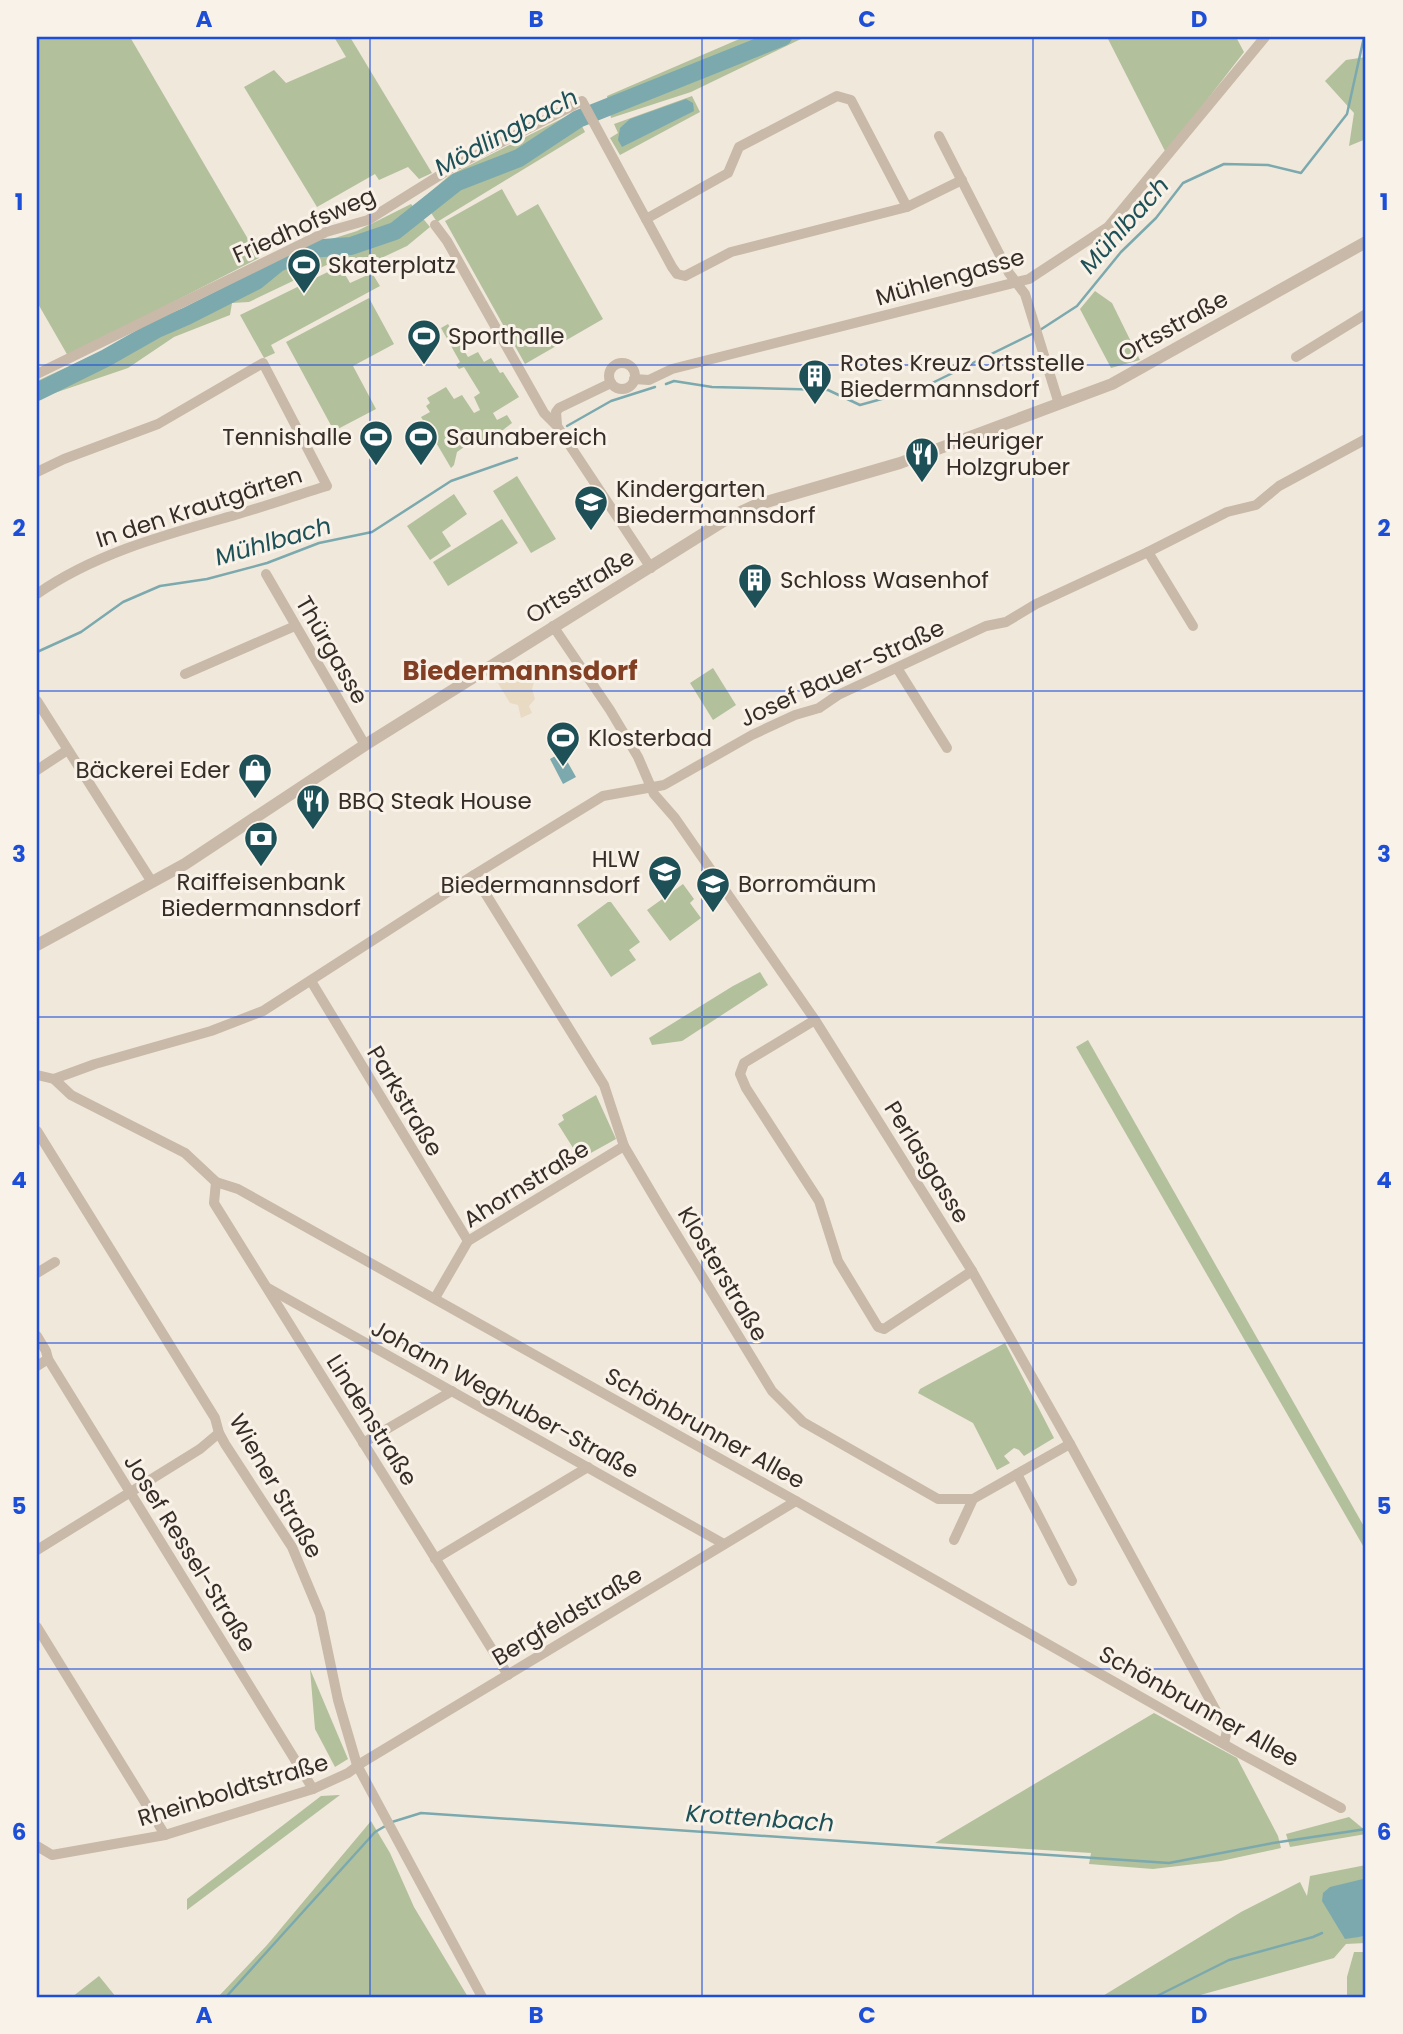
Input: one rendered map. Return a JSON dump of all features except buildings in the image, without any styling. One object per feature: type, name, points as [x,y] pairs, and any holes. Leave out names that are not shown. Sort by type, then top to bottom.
[{"type":"street","name":"Mühlengasse","points":[[634,379],[649,380],[672,369],[1030,279],[1108,227],[1265,37]]},
{"type":"street","points":[[907,207],[851,100],[837,96],[739,147],[728,173],[646,219],[672,267],[681,276],[731,252],[907,207],[962,180]]},
{"type":"street","name":"Friedhofsweg","points":[[37,374],[326,232],[368,220],[411,196],[453,167],[584,105],[646,219]]},
{"type":"street","points":[[939,136],[1016,283],[1025,294],[1059,404]]},
{"type":"street","points":[[435,225],[447,241],[544,413],[559,429],[651,568]]},
{"type":"street","name":"Ortsstraße","points":[[37,945],[185,864],[365,745],[730,517],[757,505],[900,463],[1112,384],[1366,242]]},
{"type":"street","points":[[1296,357],[1366,314]]},
{"type":"street","name":"In den Krautgärten","points":[[37,472],[64,459],[158,424],[263,363],[327,486],[200,524],[100,559],[50,584],[37,594]]},
{"type":"street","name":"Mühlengasse","points":[[618,364],[631,367],[634,379],[625,388],[617,388],[611,383],[610,372],[618,364]]},
{"type":"street","name":"Mühlengasse","points":[[559,429],[556,412],[559,408],[611,383]]},
{"type":"street","name":"Josef Bauer-Straße","points":[[54,1079],[95,1064],[211,1031],[263,1011],[474,875],[603,796],[664,785],[752,735],[795,715],[819,708],[838,695],[986,626],[1006,622],[1036,604],[1227,512],[1263,501],[1279,486],[1366,439]]},
{"type":"street","points":[[1148,552],[1193,626]]},
{"type":"street","name":"Thürgasse","points":[[266,574],[365,745]]},
{"type":"street","points":[[185,674],[295,626]]},
{"type":"street","name":"Perlasgasse","points":[[553,626],[610,710],[638,757],[651,788],[675,818],[815,1020],[972,1271],[1227,1731],[1224,1743]]},
{"type":"street","points":[[897,668],[947,748]]},
{"type":"street","points":[[37,701],[66,751],[152,882]]},
{"type":"street","points":[[37,770],[66,751]]},
{"type":"street","name":"Klosterstraße","points":[[474,875],[604,1085],[624,1146],[772,1391],[803,1422],[938,1499],[974,1499]]},
{"type":"street","name":"Parkstraße","points":[[311,981],[468,1241]]},
{"type":"street","points":[[815,1020],[744,1063],[740,1074],[746,1088],[819,1201],[838,1261],[878,1327],[884,1329],[972,1271]]},
{"type":"street","points":[[37,1075],[54,1079]]},
{"type":"street","name":"Schönbrunner Allee","points":[[54,1079],[71,1095],[185,1153],[216,1182],[238,1189],[435,1298],[1341,1808]]},
{"type":"street","name":"Wiener Straße","points":[[37,1131],[215,1418],[219,1433],[292,1547],[320,1614],[338,1700],[357,1765],[482,1997]]},
{"type":"street","name":"Ahornstraße","points":[[435,1298],[468,1241],[624,1146]]},
{"type":"street","name":"Lindenstraße","points":[[216,1182],[214,1203],[508,1675]]},
{"type":"street","points":[[37,1273],[55,1262]]},
{"type":"street","name":"Johann Weghuber-Straße","points":[[268,1288],[724,1544]]},
{"type":"street","name":"Josef Ressel-Straße","points":[[37,1336],[48,1359],[129,1492],[313,1789]]},
{"type":"street","points":[[37,1366],[48,1359]]},
{"type":"street","points":[[363,1444],[452,1391]]},
{"type":"street","points":[[37,1550],[200,1449],[219,1433]]},
{"type":"street","points":[[954,1540],[974,1499],[1070,1444]]},
{"type":"street","points":[[435,1559],[588,1467]]},
{"type":"street","points":[[1017,1474],[1072,1581]]},
{"type":"street","name":"Bergfeldstraße","points":[[357,1765],[796,1501]]},
{"type":"street","points":[[37,1628],[165,1835]]},
{"type":"street","name":"Rheinboldtstraße","points":[[37,1846],[52,1855],[165,1835],[313,1789],[348,1773],[357,1765]]},
{"type":"green space","points":[[37,37],[130,37],[259,258],[68,356],[37,302]]},
{"type":"green space","points":[[334,37],[350,37],[432,173],[419,179],[408,167],[379,180],[375,174],[317,207],[244,87],[274,70],[286,83],[346,57]]},
{"type":"green space","points":[[744,37],[805,37],[691,92],[611,118],[607,96]]},
{"type":"green space","points":[[1107,37],[1236,37],[1244,52],[1166,153]]},
{"type":"green space","points":[[1366,57],[1366,139],[1349,146],[1354,113],[1325,81],[1346,60]]},
{"type":"green space","points":[[692,96],[700,112],[620,155],[610,138],[618,133],[614,124]]},
{"type":"green space","points":[[575,112],[585,132],[437,222],[422,199],[450,175]]},
{"type":"green space","points":[[502,189],[517,216],[538,204],[603,319],[525,364],[445,221]]},
{"type":"green space","points":[[411,204],[430,227],[407,246],[375,261],[337,260],[249,302],[232,303],[230,315],[174,337],[128,368],[37,399],[37,381],[138,334],[306,247],[357,231]]},
{"type":"green space","points":[[340,266],[350,283],[372,273],[380,286],[271,345],[275,353],[264,358],[240,315]]},
{"type":"green space","points":[[1095,291],[1112,303],[1140,360],[1111,368],[1080,309]]},
{"type":"green space","points":[[369,298],[394,344],[353,366],[376,409],[334,431],[286,342]]},
{"type":"green space","points":[[448,324],[468,357],[478,352],[484,362],[491,358],[519,397],[493,413],[497,420],[507,415],[512,423],[485,444],[464,447],[457,452],[451,468],[421,417],[430,412],[426,406],[430,403],[427,398],[446,387],[454,399],[462,395],[474,413],[480,410],[474,397],[480,393],[464,367],[459,369],[456,365],[460,362],[441,328]]},
{"type":"green space","points":[[517,476],[556,539],[531,553],[493,491]]},
{"type":"green space","points":[[454,494],[467,514],[442,532],[451,546],[430,560],[407,526]]},
{"type":"green space","points":[[502,519],[518,543],[448,586],[433,562]]},
{"type":"green space","points":[[713,668],[736,705],[713,720],[690,683]]},
{"type":"green space","points":[[683,884],[694,899],[690,903],[701,918],[670,941],[647,910]]},
{"type":"green space","points":[[611,902],[640,942],[629,950],[636,960],[611,977],[577,925]]},
{"type":"green space","points":[[760,972],[768,985],[682,1041],[652,1045],[649,1038]]},
{"type":"green space","points":[[1088,1040],[1366,1530],[1366,1551],[1076,1047]]},
{"type":"green space","points":[[596,1095],[616,1139],[580,1159],[558,1124],[564,1120],[562,1115]]},
{"type":"green space","points":[[1005,1343],[1054,1438],[1024,1456],[1014,1448],[1004,1456],[1010,1463],[997,1470],[973,1423],[918,1393],[920,1389]]},
{"type":"green space","points":[[310,1669],[348,1759],[335,1767],[315,1729]]},
{"type":"green space","points":[[1154,1713],[1237,1758],[1278,1836],[1281,1848],[1221,1861],[1153,1869],[1089,1864],[1091,1853],[935,1843]]},
{"type":"green space","points":[[340,1795],[187,1910],[187,1899],[321,1796]]},
{"type":"green space","points":[[1349,1817],[1366,1831],[1366,1834],[1290,1847],[1286,1834]]},
{"type":"green space","points":[[371,1821],[390,1853],[414,1907],[468,1997],[218,1997],[267,1945]]},
{"type":"green space","points":[[1366,1865],[1366,1884],[1363,1880],[1345,1938],[1366,1936],[1366,1943],[1346,1944],[1334,1958],[1193,1997],[1101,1997],[1241,1912],[1300,1882],[1307,1896],[1310,1876]]},
{"type":"green space","points":[[1354,1952],[1366,1952],[1366,1997],[1347,1997],[1347,1977]]},
{"type":"green space","points":[[99,1976],[116,1997],[72,1997]]},
{"type":"shaded area","points":[[529,660],[537,672],[532,689],[535,699],[529,706],[532,713],[521,718],[518,705],[510,703],[496,680]]},
{"type":"water","points":[[686,99],[693,103],[694,111],[622,147],[618,140],[620,128],[630,119]]},
{"type":"water","name":"Klosterbad","points":[[562,752],[576,777],[563,784],[550,759]]},
{"type":"water","points":[[1363,1879],[1366,1884],[1366,1936],[1345,1939],[1322,1901],[1323,1893],[1330,1887]]},
{"type":"waterway","name":"Mödlingbach","points":[[37,392],[256,281],[278,263],[309,249],[351,246],[395,231],[457,182],[519,158],[578,119],[783,37]]},
{"type":"waterway","name":"Mühlbach","points":[[1040,330],[1077,306],[1121,252],[1156,218],[1183,183],[1224,164],[1268,165],[1301,173],[1347,114],[1364,37]]},
{"type":"waterway","name":"Mühlbach","points":[[926,386],[1034,333]]},
{"type":"waterway","name":"Mühlbach","points":[[666,384],[674,381],[712,387],[828,390],[860,405],[896,395]]},
{"type":"waterway","name":"Mühlbach","points":[[567,426],[611,401],[655,387]]},
{"type":"waterway","name":"Mühlbach","points":[[37,652],[81,632],[123,602],[160,586],[207,579],[267,563],[319,543],[372,532],[451,481],[517,458]]},
{"type":"waterway","name":"Krottenbach","points":[[392,1822],[421,1813],[1169,1863],[1366,1829]]},
{"type":"waterway","name":"Krottenbach","points":[[226,1997],[375,1832],[387,1825]]},
{"type":"waterway","points":[[1155,1997],[1229,1960],[1322,1933]]},
{"type":"place","name":"Skaterplatz","points":[[304,295]]},
{"type":"place","name":"Sporthalle","points":[[424,366]]},
{"type":"place","name":"Rotes Kreuz Ortsstelle Biedermannsdorf","points":[[815,406]]},
{"type":"place","name":"Tennishalle","points":[[376,467]]},
{"type":"place","name":"Saunabereich","points":[[421,467]]},
{"type":"place","name":"Heuriger Holzgruber","points":[[922,484]]},
{"type":"place","name":"Kindergarten Biedermannsdorf","points":[[591,532]]},
{"type":"place","name":"Schloss Wasenhof","points":[[755,610]]},
{"type":"place","name":"Klosterbad","points":[[563,768]]},
{"type":"place","name":"Bäckerei Eder","points":[[255,800]]},
{"type":"place","name":"BBQ Steak House","points":[[313,831]]},
{"type":"place","name":"Raiffeisenbank Biedermannsdorf","points":[[261,868]]},
{"type":"place","name":"HLW Biedermannsdorf","points":[[665,902]]},
{"type":"place","name":"Borromäum","points":[[713,914]]},
{"type":"district","name":"Biedermannsdorf","points":[[520,671]]}]
